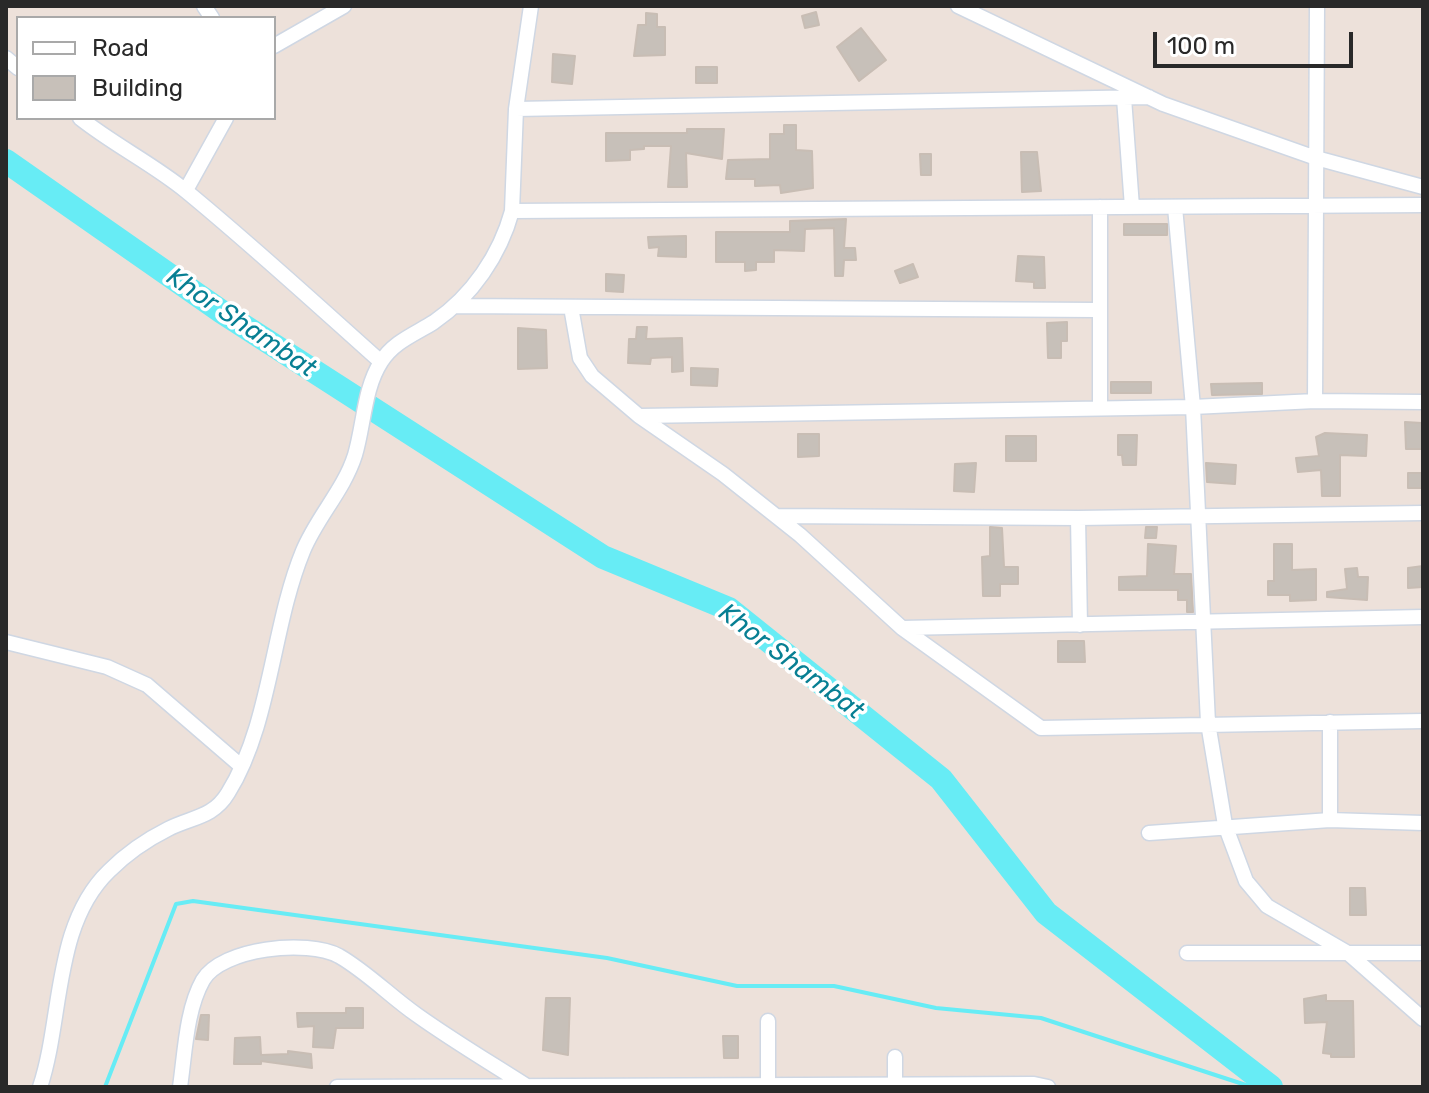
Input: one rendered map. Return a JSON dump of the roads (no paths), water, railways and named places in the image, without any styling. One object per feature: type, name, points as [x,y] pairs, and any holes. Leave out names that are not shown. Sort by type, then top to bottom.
[{"type":"street","points":[[276,45],[344,6]]},
{"type":"street","points":[[40,1087],[49,1060],[67,955],[88,895],[109,870],[143,845],[169,828],[207,816],[228,795],[241,766],[303,551],[355,456],[366,405],[381,362],[401,341],[454,306],[502,245],[512,211],[516,109],[531,6]]},
{"type":"street","points":[[958,6],[1149,97],[1316,158],[1423,187]]},
{"type":"street","points":[[1315,401],[1317,6]]},
{"type":"street","points":[[516,109],[1149,97]]},
{"type":"street","points":[[1124,98],[1132,207]]},
{"type":"street","points":[[82,120],[108,141],[186,190],[294,281],[381,362]]},
{"type":"street","points":[[186,190],[225,120]]},
{"type":"street","points":[[512,211],[1423,205]]},
{"type":"street","points":[[1100,207],[1097,310],[1100,408]]},
{"type":"street","points":[[1175,207],[1193,407],[1208,723],[1225,825],[1246,881],[1267,906],[1348,953],[1423,1019]]},
{"type":"street","points":[[454,306],[1097,310]]},
{"type":"street","points":[[571,307],[580,358],[592,376],[639,416],[723,474],[776,516],[902,628],[1041,728],[1084,730],[1208,723],[1423,721]]},
{"type":"street","points":[[639,416],[1193,407],[1315,401],[1423,402]]},
{"type":"street","points":[[776,516],[1078,518],[1423,513]]},
{"type":"street","points":[[1078,518],[1080,625]]},
{"type":"street","points":[[902,628],[1423,617]]},
{"type":"street","points":[[6,642],[107,667],[147,685],[241,766]]},
{"type":"street","points":[[1330,722],[1330,820]]},
{"type":"street","points":[[1149,833],[1225,825],[1330,820],[1423,823]]},
{"type":"street","points":[[180,1087],[188,1029],[202,982],[214,965],[289,947],[315,948],[338,956],[417,1015],[525,1085]]},
{"type":"street","points":[[1187,953],[1423,953]]},
{"type":"street","points":[[768,1021],[768,1086]]},
{"type":"street","points":[[895,1057],[895,1086]]},
{"type":"street","points":[[337,1087],[1034,1084],[1048,1087]]},
{"type":"waterway","name":"Khor Shambat","points":[[6,161],[222,312],[603,557],[729,609],[941,779],[1046,913],[1271,1087]]},
{"type":"waterway","points":[[105,1087],[176,904],[193,901],[607,958],[737,986],[834,986],[936,1008],[1041,1018],[1252,1087]]}]
